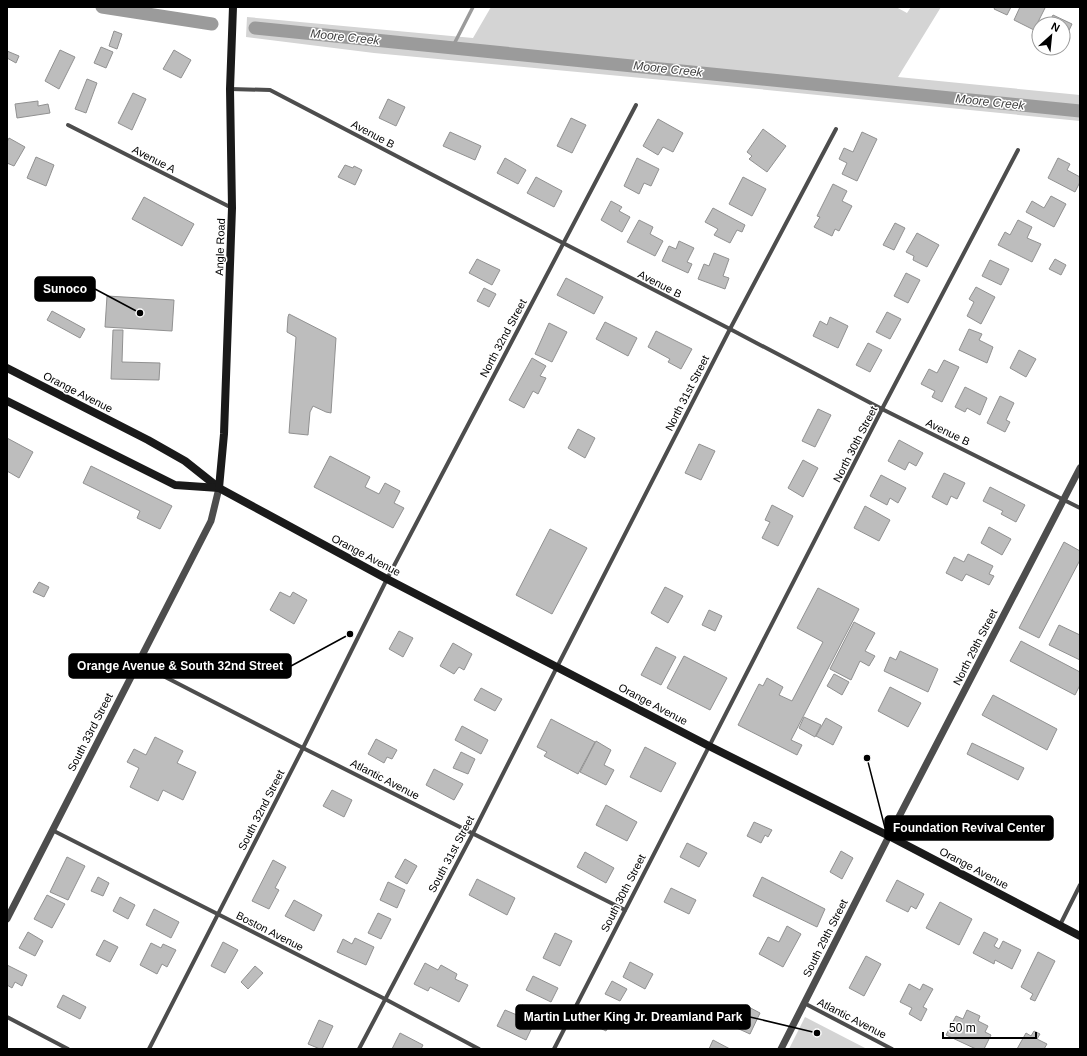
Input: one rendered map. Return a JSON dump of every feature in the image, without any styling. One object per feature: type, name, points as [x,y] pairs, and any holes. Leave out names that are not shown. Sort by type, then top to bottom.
[{"type":"main road","name":"Angle Road","points":[[219,488],[224,434],[232,208],[230,89],[232,7]]},
{"type":"main road","name":"Orange Avenue","points":[[7,368],[148,440],[185,461],[219,488],[387,579],[709,746],[889,836],[1080,936]]},
{"type":"main road","name":"Orange Avenue","points":[[7,401],[175,484],[219,488]]},
{"type":"street","name":"Avenue B","points":[[230,89],[270,90],[882,410],[1080,508]]},
{"type":"street","name":"North 32nd Street","points":[[387,579],[636,105]]},
{"type":"street","name":"Avenue A","points":[[68,125],[232,208]]},
{"type":"street","name":"North 31st Street","points":[[557,666],[730,330],[836,129]]},
{"type":"street","name":"North 30th Street","points":[[709,746],[1018,150]]},
{"type":"street","name":"North 29th Street","points":[[889,836],[1080,468]]},
{"type":"street","name":"South 33rd Street","points":[[7,919],[211,521],[219,488]]},
{"type":"street","name":"South 32nd Street","points":[[149,1049],[303,748],[387,579]]},
{"type":"street","name":"Atlantic Avenue","points":[[138,663],[625,910]]},
{"type":"street","name":"South 31st Street","points":[[359,1049],[473,833],[557,666]]},
{"type":"street","name":"South 30th Street","points":[[554,1049],[709,746]]},
{"type":"street","name":"Boston Avenue","points":[[52,830],[385,999],[479,1049]]},
{"type":"street","name":"South 29th Street","points":[[781,1049],[889,836]]},
{"type":"street","points":[[1060,925],[1080,886]]},
{"type":"street","name":"Atlantic Avenue","points":[[804,1003],[892,1049]]},
{"type":"street","points":[[7,1017],[68,1049]]},
{"type":"shaded area","points":[[491,7],[896,7],[907,13],[911,7],[941,7],[898,77],[1080,95],[1080,121],[374,53],[246,37],[247,17],[473,38]]},
{"type":"shaded area","points":[[805,1017],[867,1049],[789,1049]]},
{"type":"building","points":[[995,7],[1011,7],[1007,15],[994,9]]},
{"type":"building","points":[[1020,7],[1045,8],[1041,16],[1031,16],[1031,28],[1014,20]]},
{"type":"building","points":[[114,31],[122,34],[117,49],[109,46]]},
{"type":"building","points":[[101,47],[113,52],[106,68],[94,63]]},
{"type":"building","points":[[60,50],[75,57],[59,89],[45,81]]},
{"type":"building","points":[[174,50],[191,60],[181,78],[163,69]]},
{"type":"building","points":[[7,51],[19,56],[16,63],[7,58]]},
{"type":"building","points":[[87,79],[97,83],[86,113],[75,109]]},
{"type":"building","points":[[133,93],[146,99],[132,130],[118,123]]},
{"type":"building","points":[[388,99],[405,107],[396,126],[379,118]]},
{"type":"building","points":[[38,101],[38,106],[48,104],[50,113],[17,118],[15,104]]},
{"type":"building","points":[[571,118],[586,125],[572,153],[557,146]]},
{"type":"building","points":[[658,119],[683,133],[673,152],[663,147],[658,155],[643,146]]},
{"type":"building","points":[[763,129],[786,146],[767,172],[749,159],[752,156],[747,152]]},
{"type":"building","points":[[450,132],[481,146],[475,160],[443,146]]},
{"type":"building","points":[[862,132],[877,139],[857,181],[842,174],[847,163],[839,159],[844,148],[853,152]]},
{"type":"building","points":[[9,138],[25,147],[14,166],[7,163],[7,142]]},
{"type":"building","points":[[36,157],[54,165],[46,186],[27,178]]},
{"type":"building","points":[[505,158],[526,170],[518,184],[497,173]]},
{"type":"building","points":[[637,158],[659,169],[651,186],[644,183],[639,194],[624,186]]},
{"type":"building","points":[[1058,158],[1070,164],[1067,170],[1080,177],[1080,182],[1075,192],[1048,178]]},
{"type":"building","points":[[345,165],[353,168],[354,166],[362,170],[355,185],[338,177]]},
{"type":"building","points":[[536,177],[562,191],[554,207],[527,193]]},
{"type":"building","points":[[743,177],[766,189],[752,216],[729,204]]},
{"type":"building","points":[[833,184],[847,191],[842,201],[852,206],[839,231],[835,229],[832,236],[814,227],[820,217],[817,216]]},
{"type":"building","points":[[1051,196],[1066,204],[1054,227],[1026,212],[1032,201],[1044,208]]},
{"type":"building","points":[[144,197],[194,224],[182,246],[132,219]]},
{"type":"building","points":[[611,201],[622,207],[619,211],[630,217],[622,232],[601,220]]},
{"type":"building","points":[[713,208],[745,225],[742,232],[737,230],[730,243],[714,235],[718,229],[705,222]]},
{"type":"building","points":[[639,220],[653,227],[650,234],[663,241],[655,256],[627,242]]},
{"type":"building","points":[[1018,220],[1032,227],[1027,238],[1041,244],[1032,262],[998,245],[1005,232],[1010,235]]},
{"type":"building","points":[[895,223],[905,228],[894,250],[883,245]]},
{"type":"building","points":[[917,233],[939,245],[927,267],[913,260],[914,256],[906,252]]},
{"type":"building","points":[[679,241],[694,248],[687,262],[692,264],[688,273],[662,261],[669,246],[676,249]]},
{"type":"building","points":[[714,253],[729,259],[723,276],[729,278],[725,289],[698,279],[704,264],[709,266]]},
{"type":"building","points":[[477,259],[500,270],[492,285],[469,273]]},
{"type":"building","points":[[1055,259],[1066,265],[1061,275],[1049,269]]},
{"type":"building","points":[[990,260],[1009,269],[1001,285],[982,276]]},
{"type":"building","points":[[906,273],[920,280],[908,303],[894,296]]},
{"type":"building","points":[[566,278],[603,297],[594,314],[557,295]]},
{"type":"building","points":[[976,287],[995,297],[981,324],[967,316],[974,302],[969,299]]},
{"type":"building","points":[[484,288],[496,294],[489,307],[477,301]]},
{"type":"building","points":[[107,296],[174,300],[172,331],[105,327]]},
{"type":"building","points":[[52,311],[85,329],[80,338],[47,320]]},
{"type":"building","points":[[887,312],[901,319],[890,339],[876,332]]},
{"type":"building","points":[[289,314],[336,338],[331,413],[313,406],[310,412],[308,435],[289,433],[296,337],[287,332]]},
{"type":"building","points":[[830,317],[848,326],[838,348],[813,336],[820,321],[827,325]]},
{"type":"building","points":[[605,322],[637,338],[628,356],[596,339]]},
{"type":"building","points":[[549,323],[567,332],[552,362],[535,354]]},
{"type":"building","points":[[969,329],[982,334],[979,340],[993,347],[987,363],[959,350]]},
{"type":"building","points":[[113,330],[123,330],[122,362],[160,363],[159,380],[111,379]]},
{"type":"building","points":[[656,331],[692,349],[681,369],[668,362],[670,359],[648,347]]},
{"type":"building","points":[[868,343],[882,350],[870,372],[856,365]]},
{"type":"building","points":[[1019,350],[1036,359],[1026,377],[1010,368]]},
{"type":"building","points":[[532,358],[546,366],[540,376],[546,378],[538,394],[533,391],[524,408],[509,400]]},
{"type":"building","points":[[944,360],[959,367],[942,402],[932,397],[935,391],[921,384],[929,369],[937,373]]},
{"type":"building","points":[[965,387],[987,398],[980,415],[967,408],[965,412],[955,407]]},
{"type":"building","points":[[1000,396],[1014,403],[1006,420],[1010,422],[1005,432],[987,423]]},
{"type":"building","points":[[818,409],[831,415],[815,447],[802,441]]},
{"type":"building","points":[[578,429],[595,438],[585,458],[568,448]]},
{"type":"building","points":[[7,438],[33,452],[19,478],[7,471]]},
{"type":"building","points":[[899,440],[923,453],[916,466],[909,462],[905,470],[888,461]]},
{"type":"building","points":[[699,444],[715,451],[701,480],[685,473]]},
{"type":"building","points":[[330,456],[370,477],[365,487],[379,494],[385,483],[400,491],[394,503],[404,508],[393,528],[314,487]]},
{"type":"building","points":[[803,460],[818,468],[803,497],[788,488]]},
{"type":"building","points":[[91,466],[172,506],[160,529],[137,518],[140,511],[83,483]]},
{"type":"building","points":[[944,473],[965,483],[957,499],[951,496],[947,505],[932,497]]},
{"type":"building","points":[[881,475],[906,488],[898,503],[890,498],[887,505],[870,496]]},
{"type":"building","points":[[990,487],[1025,505],[1016,522],[1001,514],[1003,511],[983,501]]},
{"type":"building","points":[[772,505],[793,516],[778,546],[762,538],[770,522],[765,520]]},
{"type":"building","points":[[865,506],[890,520],[879,541],[854,528]]},
{"type":"building","points":[[989,527],[1011,539],[1002,555],[981,543]]},
{"type":"building","points":[[550,529],[587,548],[552,614],[516,595]]},
{"type":"building","points":[[1064,542],[1080,551],[1080,560],[1039,638],[1019,628]]},
{"type":"building","points":[[968,554],[993,566],[989,574],[994,576],[989,585],[966,574],[962,581],[946,573],[954,557],[964,562]]},
{"type":"building","points":[[39,582],[49,587],[44,597],[33,592]]},
{"type":"building","points":[[665,587],[683,596],[668,623],[651,613]]},
{"type":"building","points":[[818,588],[859,609],[791,740],[802,745],[797,755],[738,725],[759,684],[763,686],[767,678],[783,687],[779,695],[792,701],[823,642],[797,628]]},
{"type":"building","points":[[280,592],[290,597],[293,592],[307,600],[294,624],[270,610]]},
{"type":"building","points":[[709,610],[722,616],[715,631],[702,625]]},
{"type":"building","points":[[854,622],[875,633],[865,651],[875,656],[869,666],[860,661],[851,680],[830,669]]},
{"type":"building","points":[[1059,625],[1080,635],[1080,660],[1049,645]]},
{"type":"building","points":[[399,631],[413,638],[403,657],[389,649]]},
{"type":"building","points":[[1021,641],[1080,672],[1080,685],[1075,695],[1010,661]]},
{"type":"building","points":[[453,643],[472,654],[464,670],[459,667],[454,674],[440,666]]},
{"type":"building","points":[[656,647],[676,657],[661,685],[641,675]]},
{"type":"building","points":[[900,651],[938,669],[928,692],[884,671],[890,657],[896,660]]},
{"type":"building","points":[[684,656],[727,678],[710,710],[667,688]]},
{"type":"building","points":[[834,674],[849,682],[842,695],[827,686]]},
{"type":"building","points":[[890,687],[921,703],[908,727],[878,711]]},
{"type":"building","points":[[481,688],[502,699],[495,711],[474,700]]},
{"type":"building","points":[[993,695],[1057,729],[1047,750],[982,715]]},
{"type":"building","points":[[804,717],[821,725],[815,737],[799,728]]},
{"type":"building","points":[[826,718],[842,727],[833,745],[816,736]]},
{"type":"building","points":[[551,719],[595,742],[578,774],[544,756],[547,752],[537,747]]},
{"type":"building","points":[[462,726],[488,740],[481,754],[455,740]]},
{"type":"building","points":[[155,737],[183,751],[177,763],[196,772],[183,800],[163,790],[158,801],[130,787],[139,768],[127,762],[134,749],[146,755]]},
{"type":"building","points":[[376,739],[397,750],[392,759],[387,757],[384,763],[368,754]]},
{"type":"building","points":[[596,741],[611,750],[604,765],[614,770],[606,785],[580,772]]},
{"type":"building","points":[[972,743],[1024,768],[1018,780],[967,754]]},
{"type":"building","points":[[645,747],[676,763],[661,792],[630,777]]},
{"type":"building","points":[[461,752],[475,759],[468,774],[453,768]]},
{"type":"building","points":[[434,769],[463,784],[454,800],[426,785]]},
{"type":"building","points":[[332,790],[352,800],[344,817],[323,806]]},
{"type":"building","points":[[606,805],[637,822],[627,841],[596,825]]},
{"type":"building","points":[[754,822],[772,830],[768,837],[765,835],[761,843],[747,836]]},
{"type":"building","points":[[687,843],[707,853],[699,867],[680,857]]},
{"type":"building","points":[[841,851],[853,858],[842,879],[830,872]]},
{"type":"building","points":[[585,852],[614,868],[606,883],[577,867]]},
{"type":"building","points":[[67,857],[85,866],[68,900],[50,892]]},
{"type":"building","points":[[405,859],[417,866],[407,884],[395,877]]},
{"type":"building","points":[[273,860],[286,867],[275,888],[279,890],[269,909],[252,901]]},
{"type":"building","points":[[98,877],[109,883],[103,896],[91,891]]},
{"type":"building","points":[[762,877],[825,909],[817,927],[753,896]]},
{"type":"building","points":[[477,879],[515,898],[507,915],[469,895]]},
{"type":"building","points":[[897,880],[924,894],[916,909],[911,906],[908,912],[886,901]]},
{"type":"building","points":[[388,882],[405,890],[397,908],[380,900]]},
{"type":"building","points":[[671,888],[696,900],[689,914],[664,902]]},
{"type":"building","points":[[47,895],[65,904],[52,928],[34,919]]},
{"type":"building","points":[[120,897],[135,905],[128,919],[113,911]]},
{"type":"building","points":[[294,900],[322,915],[314,931],[285,916]]},
{"type":"building","points":[[940,902],[972,919],[959,945],[926,928]]},
{"type":"building","points":[[154,909],[179,922],[171,938],[146,925]]},
{"type":"building","points":[[378,913],[391,919],[381,939],[368,933]]},
{"type":"building","points":[[787,926],[801,934],[783,967],[759,954],[768,937],[779,942]]},
{"type":"building","points":[[28,932],[43,941],[35,956],[19,948]]},
{"type":"building","points":[[984,932],[998,939],[994,946],[999,949],[1003,941],[1021,950],[1012,969],[995,960],[994,964],[973,953]]},
{"type":"building","points":[[555,933],[572,941],[560,966],[543,958]]},
{"type":"building","points":[[355,938],[374,947],[366,965],[337,952],[343,939],[352,944]]},
{"type":"building","points":[[104,940],[118,947],[110,962],[96,955]]},
{"type":"building","points":[[223,942],[238,950],[225,973],[211,966]]},
{"type":"building","points":[[151,943],[161,948],[163,944],[176,950],[167,967],[162,964],[157,974],[140,965]]},
{"type":"building","points":[[1038,952],[1055,961],[1035,1001],[1030,999],[1033,994],[1021,987]]},
{"type":"building","points":[[866,956],[881,964],[864,996],[849,988]]},
{"type":"building","points":[[630,962],[653,974],[645,989],[623,977]]},
{"type":"building","points":[[425,963],[438,970],[441,965],[457,974],[455,979],[468,985],[459,1002],[430,987],[428,991],[414,984]]},
{"type":"building","points":[[7,965],[27,975],[22,986],[15,982],[12,988],[7,985]]},
{"type":"building","points":[[255,966],[263,973],[248,989],[241,982]]},
{"type":"building","points":[[533,976],[558,988],[551,1002],[526,990]]},
{"type":"building","points":[[612,981],[627,989],[620,1001],[605,994]]},
{"type":"building","points":[[909,984],[920,990],[923,984],[933,989],[923,1007],[927,1009],[921,1021],[909,1014],[912,1008],[900,1002]]},
{"type":"building","points":[[63,995],[86,1007],[80,1019],[57,1007]]},
{"type":"building","points":[[522,1005],[539,1013],[526,1040],[497,1026],[505,1010],[517,1015]]},
{"type":"building","points":[[745,1005],[760,1013],[750,1034],[719,1020],[726,1006],[741,1013]]},
{"type":"building","points":[[597,1009],[614,1017],[606,1031],[590,1023]]},
{"type":"building","points":[[967,1010],[980,1016],[978,1021],[988,1026],[985,1032],[991,1035],[984,1049],[976,1049],[946,1035],[956,1016],[963,1019]]},
{"type":"building","points":[[319,1020],[333,1026],[322,1049],[308,1044]]},
{"type":"building","points":[[1034,1031],[1040,1034],[1037,1039],[1047,1044],[1044,1049],[1017,1049],[1026,1033],[1031,1036]]},
{"type":"building","points":[[400,1033],[423,1045],[421,1049],[392,1049]]},
{"type":"building","points":[[713,1040],[730,1049],[709,1049]]},
{"type":"waterway","points":[[102,7],[212,24]]},
{"type":"waterway","points":[[452,48],[473,7]]},
{"type":"waterway","name":"Moore Creek","points":[[255,28],[1080,111]]},
{"type":"place","name":"Sunoco","points":[[140,313]]},
{"type":"place","name":"Orange Avenue & South 32nd Street","points":[[350,634]]},
{"type":"place","name":"Foundation Revival Center","points":[[867,758]]},
{"type":"place","name":"Martin Luther King Jr. Dreamland Park","points":[[817,1033]]}]
